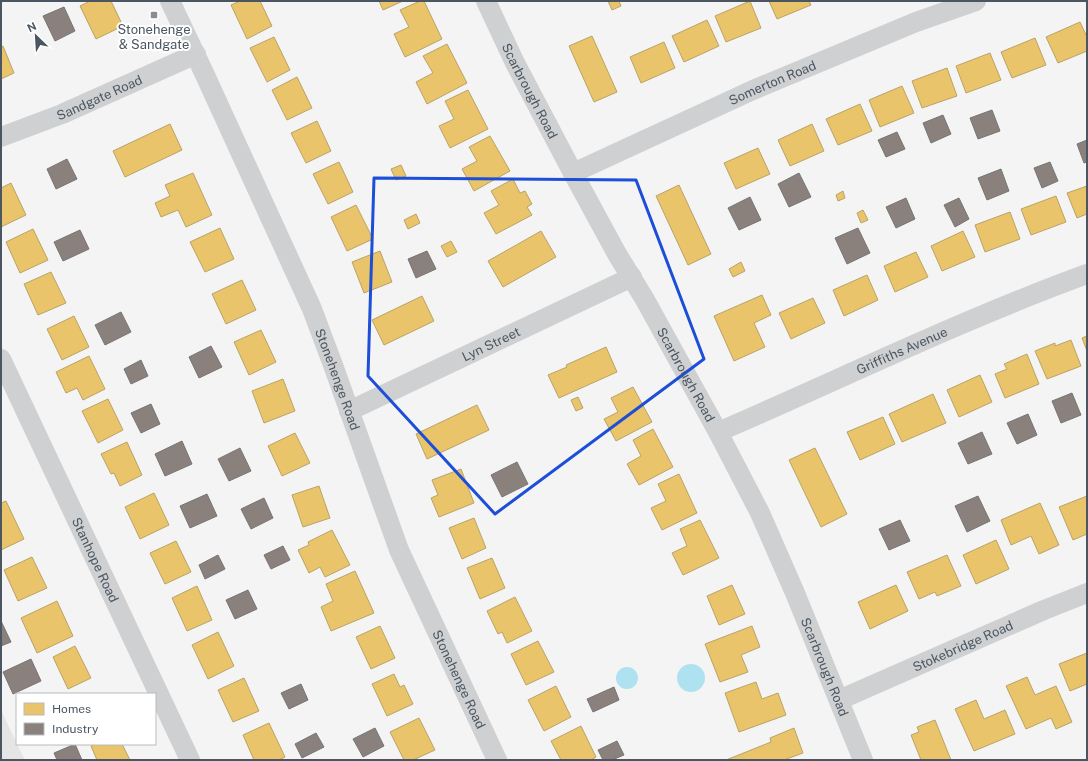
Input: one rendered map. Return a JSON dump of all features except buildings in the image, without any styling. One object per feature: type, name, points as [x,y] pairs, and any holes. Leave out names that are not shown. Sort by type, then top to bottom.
[{"type":"street","name":"Stonehenge Road","points":[[170,1],[196,54],[312,309],[334,366],[399,550],[497,760]]},
{"type":"street","name":"Scarbrough Road","points":[[486,1],[515,63],[573,173],[718,432],[760,513],[840,700],[863,760]]},
{"type":"street","name":"Somerton Road","points":[[573,173],[753,90],[916,22],[976,1]]},
{"type":"street","name":"Sandgate Road","points":[[1,137],[62,114],[196,54]]},
{"type":"street","name":"Griffiths Avenue","points":[[718,432],[965,322],[1087,274]]},
{"type":"street","name":"Lyn Street","points":[[349,411],[632,277]]},
{"type":"street","name":"Stanhope Road","points":[[1,359],[190,760]]},
{"type":"street","name":"Stokebridge Road","points":[[840,700],[1044,610],[1087,593]]},
{"type":"highlighted area","points":[[374,178],[636,180],[704,359],[495,514],[368,376]]},
{"type":"shaded area","points":[[1,710],[16,742],[16,745],[18,745],[25,760],[1,760]]},
{"type":"water","points":[[691,664],[701,668],[705,678],[701,688],[691,692],[681,688],[677,678],[681,668]]},
{"type":"water","points":[[627,667],[635,670],[638,678],[635,686],[627,689],[619,686],[616,678],[619,670]]},
{"type":"place","name":"Stonehenge & Sandgate","points":[[154,15]]}]
